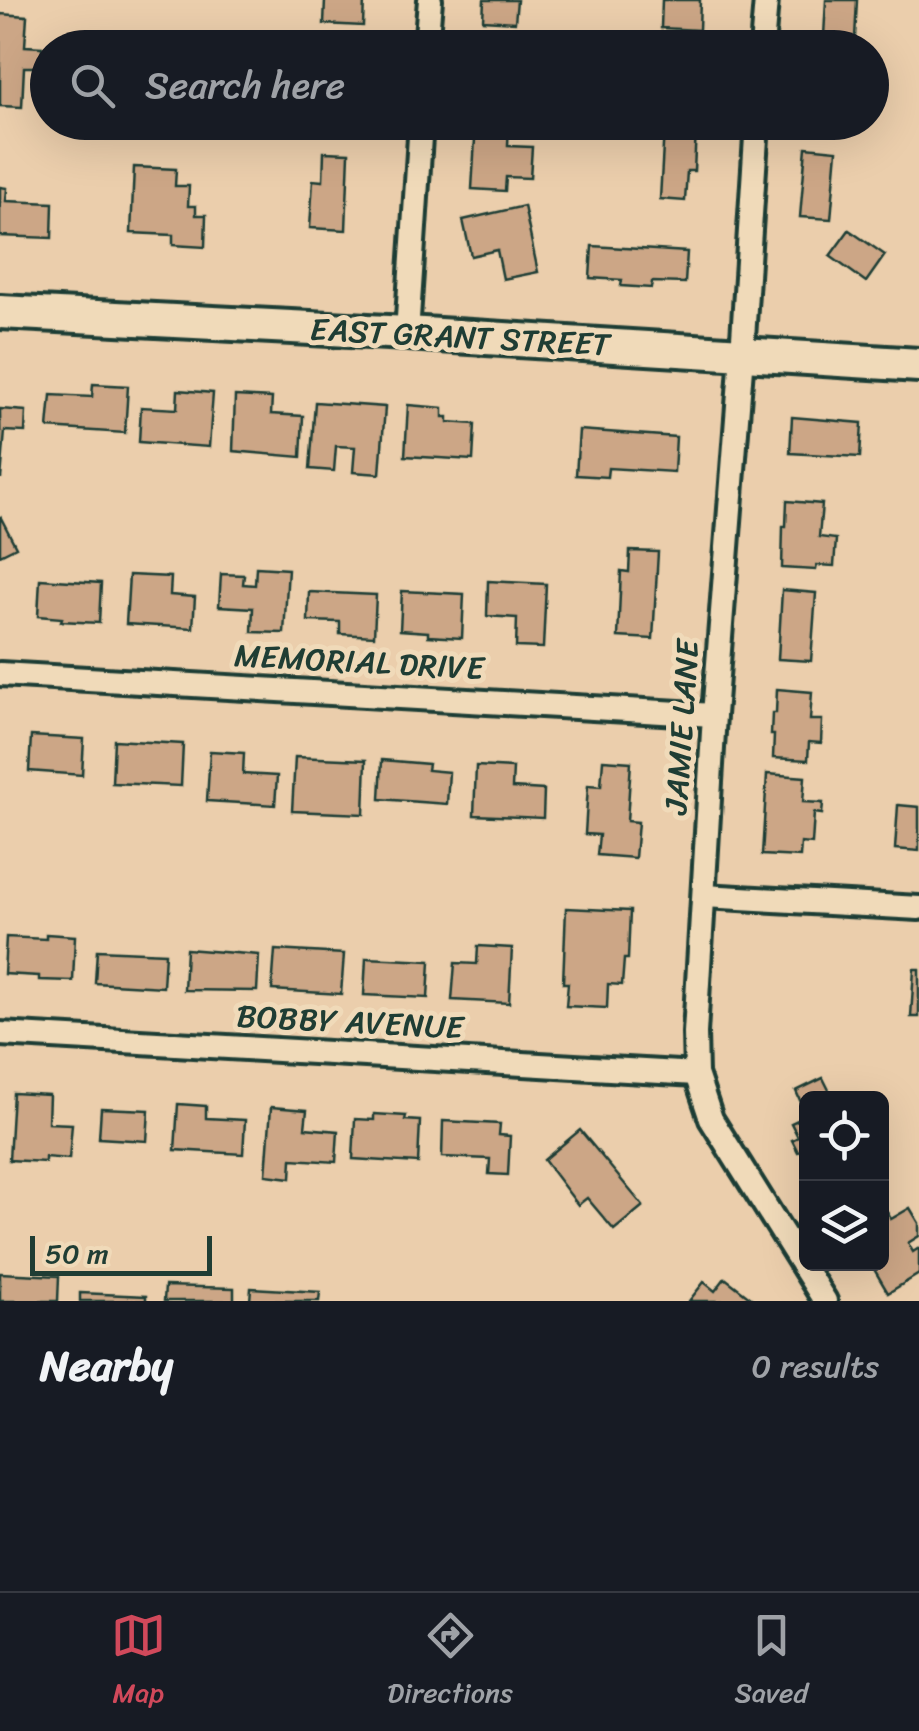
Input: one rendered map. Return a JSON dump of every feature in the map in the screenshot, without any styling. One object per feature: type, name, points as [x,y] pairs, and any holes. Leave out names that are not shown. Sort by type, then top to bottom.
[{"type":"main road","name":"EAST GRANT STREET","points":[[0,312],[919,365]]},
{"type":"street","points":[[428,30],[430,0]]},
{"type":"street","points":[[764,30],[766,0]]},
{"type":"street","points":[[407,333],[420,140]]},
{"type":"street","name":"JAMIE LANE","points":[[757,140],[714,715],[695,1033],[696,1074],[711,1119],[825,1301]]},
{"type":"street","name":"MEMORIAL DRIVE","points":[[0,674],[714,715]]},
{"type":"street","points":[[704,896],[919,908]]},
{"type":"street","name":"BOBBY AVENUE","points":[[0,1034],[696,1074]]},
{"type":"building","points":[[325,0],[364,0],[363,26],[324,24]]},
{"type":"building","points":[[484,0],[517,0],[515,22],[483,20]]},
{"type":"building","points":[[662,0],[700,0],[699,30],[661,28]]},
{"type":"building","points":[[826,0],[857,0],[855,30],[824,30]]},
{"type":"building","points":[[0,14],[27,16],[25,46],[30,46],[30,67],[24,67],[22,107],[0,106]]},
{"type":"building","points":[[475,140],[508,140],[508,146],[532,147],[530,178],[506,177],[505,191],[472,189]]},
{"type":"building","points":[[663,140],[695,140],[694,171],[687,171],[685,201],[660,199]]},
{"type":"building","points":[[806,147],[837,150],[831,219],[800,217]]},
{"type":"building","points":[[324,152],[349,153],[346,230],[310,228],[313,180],[323,181]]},
{"type":"building","points":[[134,167],[176,169],[175,186],[189,186],[188,206],[196,206],[196,215],[206,215],[205,247],[173,245],[173,235],[131,233]]},
{"type":"building","points":[[0,187],[7,188],[6,201],[53,203],[52,238],[0,236]]},
{"type":"building","points":[[524,206],[538,272],[503,279],[497,250],[471,256],[463,220]]},
{"type":"building","points":[[849,230],[885,255],[866,282],[830,256]]},
{"type":"building","points":[[592,246],[687,252],[685,283],[652,282],[651,288],[621,286],[622,280],[590,278]]},
{"type":"building","points":[[93,384],[128,386],[125,433],[48,428],[51,395],[92,397]]},
{"type":"building","points":[[178,390],[213,393],[209,447],[139,442],[141,407],[177,409]]},
{"type":"building","points":[[235,396],[272,398],[271,414],[303,416],[301,457],[233,451]]},
{"type":"building","points":[[315,402],[385,407],[380,474],[353,472],[355,447],[336,446],[334,471],[310,469]]},
{"type":"building","points":[[408,405],[443,408],[443,417],[448,417],[448,422],[475,424],[473,460],[405,456]]},
{"type":"building","points":[[0,409],[26,411],[25,432],[5,431],[1,479]]},
{"type":"building","points":[[792,417],[862,423],[860,457],[790,453]]},
{"type":"building","points":[[579,430],[676,437],[674,472],[608,468],[607,477],[576,475]]},
{"type":"building","points":[[787,501],[822,504],[819,537],[836,539],[834,566],[817,565],[816,570],[782,568]]},
{"type":"building","points":[[0,516],[16,547],[0,555]]},
{"type":"building","points":[[630,551],[658,552],[653,639],[618,637],[621,571],[629,572]]},
{"type":"building","points":[[256,567],[288,569],[284,633],[252,632],[253,608],[219,606],[221,574],[244,575],[243,584],[255,585]]},
{"type":"building","points":[[129,575],[171,577],[170,595],[195,597],[193,628],[126,624]]},
{"type":"building","points":[[40,579],[101,583],[99,623],[38,616]]},
{"type":"building","points":[[488,581],[546,584],[543,648],[516,647],[517,618],[487,616]]},
{"type":"building","points":[[782,590],[816,593],[811,661],[778,659]]},
{"type":"building","points":[[402,591],[464,594],[462,638],[400,630]]},
{"type":"building","points":[[309,592],[376,595],[374,636],[340,634],[340,622],[308,621]]},
{"type":"building","points":[[777,689],[812,692],[810,720],[822,720],[821,743],[809,742],[808,760],[773,758],[772,713],[776,713]]},
{"type":"building","points":[[31,736],[84,739],[82,775],[29,771]]},
{"type":"building","points":[[114,740],[183,744],[181,786],[112,783]]},
{"type":"building","points":[[210,751],[244,753],[243,774],[277,776],[275,805],[207,801]]},
{"type":"building","points":[[295,757],[366,760],[364,814],[292,811]]},
{"type":"building","points":[[382,760],[428,764],[427,770],[449,772],[447,804],[380,799]]},
{"type":"building","points":[[603,760],[631,762],[627,821],[638,822],[635,858],[597,855],[599,835],[585,834],[588,785],[601,786]]},
{"type":"building","points":[[476,766],[513,768],[512,788],[544,790],[543,818],[474,815]]},
{"type":"building","points":[[767,774],[805,777],[803,802],[823,803],[822,814],[814,813],[812,844],[801,843],[800,857],[762,855]]},
{"type":"building","points":[[898,805],[919,807],[919,851],[895,849]]},
{"type":"building","points":[[566,908],[630,911],[628,959],[624,959],[622,985],[608,984],[607,1008],[566,1006]]},
{"type":"building","points":[[46,934],[75,936],[73,981],[4,974],[6,937],[46,939]]},
{"type":"building","points":[[478,946],[512,948],[509,1003],[452,1000],[455,963],[477,964]]},
{"type":"building","points":[[186,949],[259,955],[257,991],[184,990]]},
{"type":"building","points":[[97,950],[165,953],[163,987],[95,983]]},
{"type":"building","points":[[275,950],[344,954],[341,994],[272,990]]},
{"type":"building","points":[[366,958],[430,961],[428,998],[364,995]]},
{"type":"building","points":[[914,969],[919,969],[919,1017],[911,1017]]},
{"type":"building","points":[[823,1078],[830,1091],[799,1091],[799,1098],[796,1091]]},
{"type":"building","points":[[13,1093],[49,1095],[48,1123],[72,1124],[69,1159],[9,1160]]},
{"type":"building","points":[[178,1104],[206,1106],[206,1118],[245,1120],[243,1154],[175,1150]]},
{"type":"building","points":[[271,1107],[307,1110],[305,1128],[338,1131],[336,1162],[292,1159],[291,1178],[266,1175]]},
{"type":"building","points":[[101,1108],[149,1110],[147,1141],[99,1138]]},
{"type":"building","points":[[374,1114],[420,1121],[418,1163],[353,1159],[355,1119],[374,1120]]},
{"type":"building","points":[[799,1119],[798,1152],[792,1140],[798,1137],[791,1123]]},
{"type":"building","points":[[443,1121],[500,1124],[499,1135],[510,1136],[508,1175],[489,1174],[490,1159],[442,1157]]},
{"type":"building","points":[[580,1130],[643,1206],[614,1230],[587,1198],[578,1205],[544,1160]]},
{"type":"building","points":[[910,1208],[919,1223],[919,1236],[908,1243],[913,1252],[919,1248],[919,1274],[888,1293],[875,1271],[889,1271],[889,1215],[891,1219]]},
{"type":"building","points":[[0,1273],[59,1276],[58,1301],[0,1301]]},
{"type":"building","points":[[725,1278],[755,1301],[689,1301],[704,1282],[715,1291]]},
{"type":"building","points":[[165,1286],[234,1288],[234,1301],[164,1301]]},
{"type":"building","points":[[251,1288],[320,1292],[319,1301],[250,1301]]},
{"type":"building","points":[[80,1293],[146,1296],[146,1301],[80,1301]]}]
